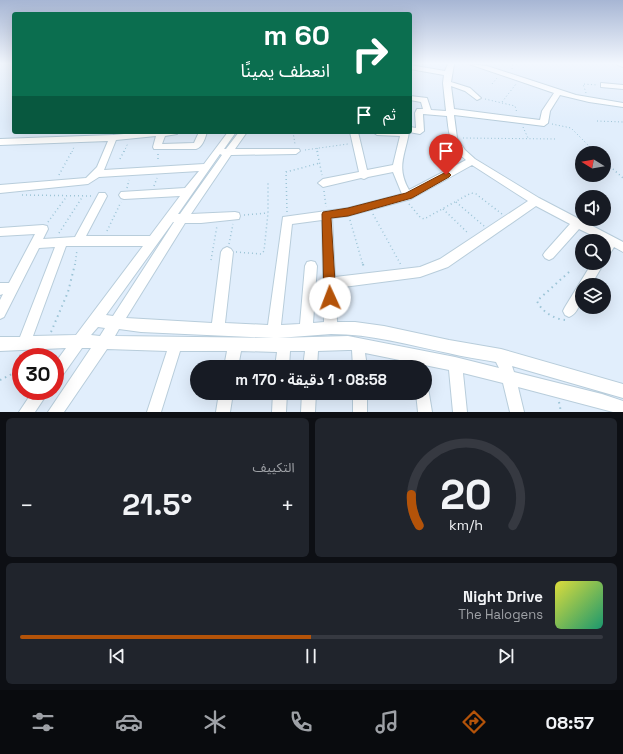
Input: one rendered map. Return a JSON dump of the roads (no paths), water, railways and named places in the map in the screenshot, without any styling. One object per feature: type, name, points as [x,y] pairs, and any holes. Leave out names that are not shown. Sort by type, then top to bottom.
[{"type":"street","points":[[447,83],[453,138],[462,152],[472,162],[536,201],[575,222]]},
{"type":"street","points":[[448,83],[468,89],[473,92],[477,98]]},
{"type":"street","points":[[534,83],[558,92],[590,100],[623,105]]},
{"type":"street","points":[[604,85],[623,87]]},
{"type":"street","points":[[412,132],[420,131],[418,113],[420,111],[519,119],[544,123],[548,106],[558,92]]},
{"type":"street","points":[[412,98],[424,100],[427,111]]},
{"type":"street","points":[[0,142],[113,138],[132,134]]},
{"type":"street","points":[[161,134],[157,147],[196,146],[200,141],[202,134]]},
{"type":"street","points":[[55,412],[103,343],[182,219],[223,152],[231,134]]},
{"type":"street","points":[[64,362],[206,167],[241,134]]},
{"type":"street","points":[[354,134],[355,143],[364,176]]},
{"type":"street","points":[[406,134],[396,168],[399,181],[406,197]]},
{"type":"street","points":[[0,189],[88,181],[97,174],[113,138]]},
{"type":"street","points":[[223,152],[266,153],[296,151]]},
{"type":"street","points":[[274,332],[287,220],[348,212],[406,197],[472,162]]},
{"type":"street","points":[[97,174],[132,170],[206,167]]},
{"type":"street","points":[[324,183],[364,176],[396,168]]},
{"type":"street","points":[[124,195],[188,192]]},
{"type":"street","points":[[78,241],[102,196]]},
{"type":"street","points":[[329,284],[420,272],[444,263],[536,201]]},
{"type":"street","points":[[327,214],[331,328]]},
{"type":"street","points":[[170,218],[218,218],[235,216]]},
{"type":"street","points":[[549,255],[576,226]]},
{"type":"street","points":[[582,226],[596,234]]},
{"type":"street","points":[[0,232],[43,229],[0,313]]},
{"type":"street","points":[[34,244],[78,241],[153,241]]},
{"type":"street","points":[[611,242],[623,247]]},
{"type":"street","points":[[24,342],[57,243]]},
{"type":"street","points":[[218,330],[227,252]]},
{"type":"street","points":[[306,330],[311,266]]},
{"type":"street","points":[[0,289],[12,288]]},
{"type":"street","points":[[569,311],[575,301]]},
{"type":"street","points":[[95,320],[141,326],[274,332],[355,328],[384,332],[449,347],[502,356],[623,391]]},
{"type":"street","points":[[0,344],[47,341],[235,345],[348,343],[413,360]]},
{"type":"street","points":[[154,412],[176,344]]},
{"type":"street","points":[[311,360],[312,344]]},
{"type":"street","points":[[232,360],[235,345]]},
{"type":"street","points":[[283,360],[284,345]]},
{"type":"street","points":[[358,345],[359,360]]},
{"type":"street","points":[[502,356],[509,377],[517,412]]},
{"type":"street","points":[[432,363],[455,364],[602,400],[623,408]]},
{"type":"street","points":[[455,364],[460,412]]},
{"type":"street","points":[[26,412],[35,400]]},
{"type":"street","points":[[223,412],[225,400]]},
{"type":"street","points":[[279,412],[280,400]]},
{"type":"street","points":[[308,412],[309,400]]},
{"type":"street","points":[[360,400],[360,412]]},
{"type":"street","points":[[424,400],[425,412]]}]
